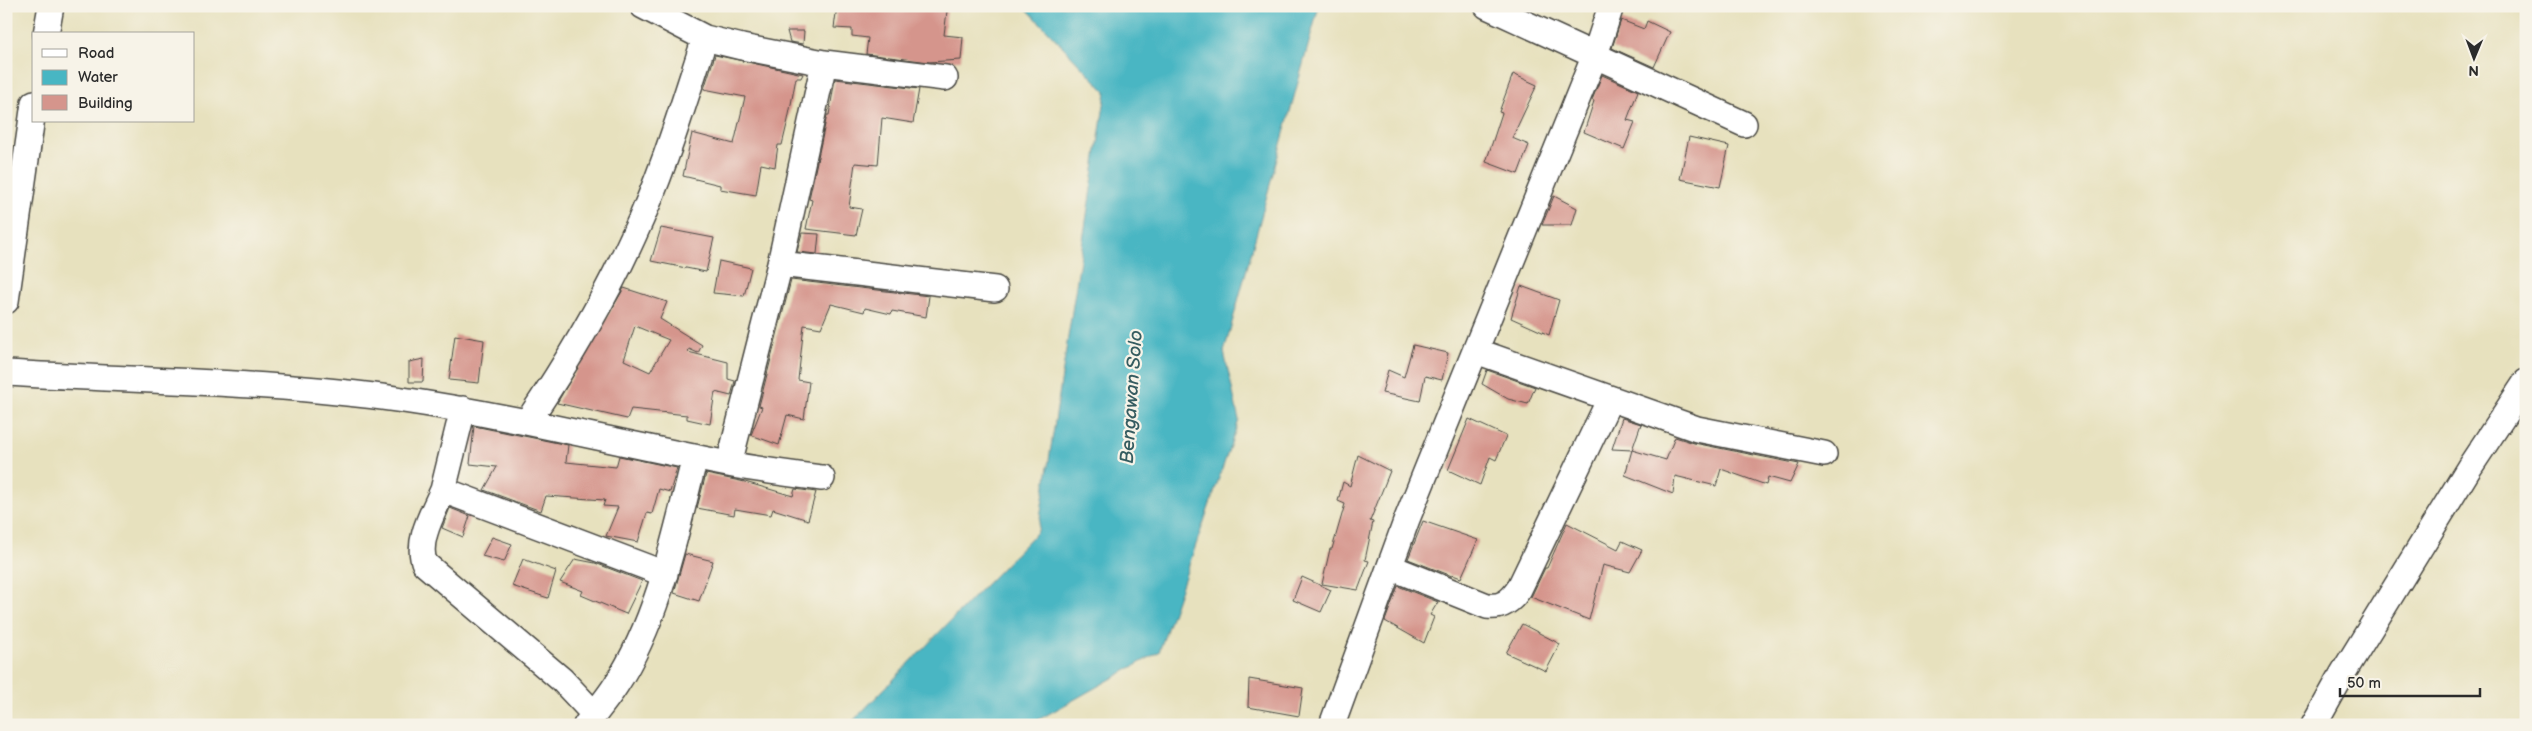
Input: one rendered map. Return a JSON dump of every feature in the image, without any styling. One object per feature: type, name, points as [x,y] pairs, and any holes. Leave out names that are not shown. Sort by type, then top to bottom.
[{"type":"street","points":[[46,32],[51,6]]},
{"type":"street","points":[[643,6],[705,38],[824,63],[945,78]]},
{"type":"street","points":[[1488,6],[1744,124]]},
{"type":"street","points":[[1332,725],[1390,567],[1595,54],[1612,6]]},
{"type":"street","points":[[528,421],[575,347],[633,238],[661,169],[705,38]]},
{"type":"street","points":[[729,464],[780,264],[824,63]]},
{"type":"street","points":[[6,301],[32,117]]},
{"type":"street","points":[[780,264],[995,289]]},
{"type":"street","points":[[1476,351],[1697,429],[1824,454]]},
{"type":"street","points":[[6,373],[288,386],[463,409],[729,464],[822,478]]},
{"type":"street","points":[[2316,721],[2343,673],[2464,477],[2526,382]]},
{"type":"street","points":[[1390,567],[1487,606],[1500,606],[1512,599],[1519,589],[1610,399]]},
{"type":"street","points":[[463,409],[443,490],[423,540],[422,557],[425,564],[562,680],[590,719],[616,684],[638,644],[665,574],[695,457]]},
{"type":"street","points":[[443,490],[665,574]]},
{"type":"water","name":"Bengawan Solo","points":[[1024,6],[1319,6],[1224,352],[1239,420],[1159,652],[1029,725],[849,725],[1038,531],[1106,92]]},
{"type":"building","points":[[837,6],[919,6],[947,11],[944,35],[963,37],[961,60],[929,62],[866,54],[868,38],[852,36],[852,29],[834,28]]},
{"type":"building","points":[[1621,20],[1644,29],[1647,21],[1670,32],[1654,67],[1612,48]]},
{"type":"building","points":[[787,31],[804,31],[803,44],[790,42]]},
{"type":"building","points":[[715,55],[803,74],[801,78],[796,78],[782,145],[778,145],[775,167],[761,164],[756,195],[720,189],[720,185],[683,176],[692,133],[734,144],[745,97],[704,89]]},
{"type":"building","points":[[1513,74],[1537,85],[1512,138],[1529,145],[1518,174],[1486,162],[1502,113],[1499,112]]},
{"type":"building","points":[[1602,75],[1638,91],[1627,120],[1635,122],[1624,149],[1584,132],[1594,101],[1592,100]]},
{"type":"building","points":[[835,79],[919,89],[913,123],[882,118],[878,165],[855,163],[849,207],[862,209],[856,235],[806,229],[812,200],[809,199],[827,115],[829,115]]},
{"type":"building","points":[[1689,137],[1729,146],[1720,187],[1680,179]]},
{"type":"building","points":[[1554,196],[1577,208],[1572,225],[1542,225]]},
{"type":"building","points":[[661,228],[714,238],[706,272],[651,261]]},
{"type":"building","points":[[802,233],[819,234],[817,254],[797,252]]},
{"type":"building","points":[[719,261],[751,268],[744,296],[713,293]]},
{"type":"building","points":[[791,280],[929,296],[926,317],[892,311],[891,314],[865,308],[864,312],[831,304],[821,328],[804,325],[798,380],[809,382],[804,419],[787,415],[779,445],[751,435],[762,407],[759,406]]},
{"type":"building","points":[[1521,286],[1559,300],[1549,335],[1511,318]]},
{"type":"building","points":[[624,288],[667,302],[660,319],[702,345],[698,353],[689,349],[688,352],[728,362],[728,379],[735,381],[731,396],[715,392],[710,424],[687,419],[687,415],[631,409],[627,419],[557,403]],"holes":[[[635,326],[669,340],[650,372],[624,360]]]},
{"type":"building","points":[[455,335],[484,340],[479,383],[449,380]]},
{"type":"building","points":[[1413,345],[1448,353],[1442,380],[1425,376],[1420,401],[1382,393],[1388,370],[1404,377]]},
{"type":"building","points":[[424,359],[423,382],[409,382],[409,362]]},
{"type":"building","points":[[1487,370],[1535,387],[1528,404],[1508,399],[1482,384]]},
{"type":"building","points":[[1622,418],[1641,424],[1632,450],[1612,449]]},
{"type":"building","points":[[1469,419],[1506,436],[1496,460],[1490,457],[1480,485],[1448,470]]},
{"type":"building","points":[[474,426],[568,445],[566,462],[616,467],[619,456],[677,468],[670,492],[659,489],[652,514],[647,513],[638,542],[606,536],[618,507],[603,506],[605,500],[546,496],[541,511],[484,490],[497,467],[470,464]]},
{"type":"building","points":[[1675,437],[1694,443],[1799,464],[1790,483],[1768,477],[1766,485],[1721,469],[1716,486],[1675,476],[1673,494],[1625,475],[1632,450],[1666,460]]},
{"type":"building","points":[[1358,455],[1390,471],[1370,521],[1373,522],[1365,560],[1369,561],[1358,590],[1322,584],[1330,549],[1332,549],[1345,504],[1338,501],[1343,482],[1350,486]]},
{"type":"building","points":[[706,474],[745,482],[793,496],[795,489],[816,492],[808,520],[773,509],[771,515],[735,509],[734,515],[697,508]]},
{"type":"building","points":[[450,508],[470,516],[463,537],[442,528]]},
{"type":"building","points":[[1423,521],[1478,540],[1461,578],[1408,559]]},
{"type":"building","points":[[1567,523],[1618,549],[1622,541],[1642,550],[1630,572],[1603,565],[1589,620],[1531,597],[1545,568],[1547,568]]},
{"type":"building","points":[[492,537],[512,544],[504,562],[482,556]]},
{"type":"building","points":[[685,554],[713,561],[699,601],[674,593]]},
{"type":"building","points":[[523,559],[556,571],[548,598],[512,586]]},
{"type":"building","points":[[575,559],[595,563],[642,581],[626,614],[581,595],[583,591],[560,582]]},
{"type":"building","points":[[1302,577],[1331,590],[1321,612],[1293,600]]},
{"type":"building","points":[[1398,586],[1438,602],[1430,615],[1434,617],[1424,643],[1385,621]]},
{"type":"building","points":[[1522,624],[1560,644],[1546,671],[1506,653]]},
{"type":"building","points":[[1249,679],[1303,688],[1299,716],[1248,707]]}]
